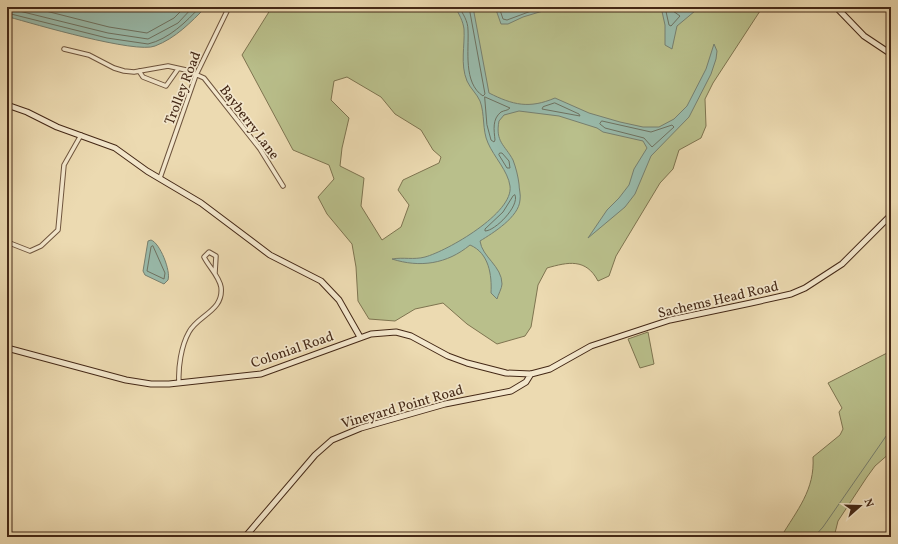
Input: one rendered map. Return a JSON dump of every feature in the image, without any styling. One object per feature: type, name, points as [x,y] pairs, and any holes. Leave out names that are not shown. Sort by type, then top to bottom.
[{"type":"street","name":"Trolley Road","points":[[160,178],[196,75],[229,7]]},
{"type":"street","points":[[836,7],[864,36],[891,54]]},
{"type":"street","points":[[64,49],[89,55],[119,70],[129,72],[163,66],[196,75]]},
{"type":"street","points":[[139,71],[143,77],[166,86],[178,69]]},
{"type":"street","name":"Bayberry Lane","points":[[196,75],[204,78],[260,149],[283,186]]},
{"type":"street","points":[[7,105],[115,148],[160,178],[202,203],[270,255],[321,280],[339,300],[360,337]]},
{"type":"street","points":[[7,242],[30,251],[41,246],[58,230],[64,165],[81,135]]},
{"type":"street","name":"Sachems Head Road","points":[[531,374],[550,369],[591,346],[670,320],[790,294],[805,288],[842,264],[891,215]]},
{"type":"street","points":[[179,383],[178,366],[188,333],[195,322],[211,312],[218,303],[221,287],[215,273],[204,257],[209,252],[216,256],[215,273]]},
{"type":"street","name":"Colonial Road","points":[[7,348],[126,380],[159,384],[261,374],[360,337],[385,332],[403,333],[468,363],[506,373],[531,374]]},
{"type":"street","name":"Vineyard Point Road","points":[[245,537],[315,455],[332,440],[361,428],[445,404],[511,391],[526,382],[531,374]]},
{"type":"green space","points":[[272,7],[760,7],[760,11],[713,83],[705,99],[706,126],[701,138],[679,150],[673,169],[660,183],[616,256],[609,276],[598,281],[588,268],[582,265],[569,263],[547,268],[538,285],[531,327],[525,336],[497,344],[467,324],[443,303],[415,309],[395,321],[369,319],[358,301],[356,267],[352,244],[327,214],[318,197],[334,179],[329,165],[293,150],[242,55]],"holes":[[[347,77],[381,97],[395,114],[421,130],[433,150],[441,157],[439,163],[403,180],[398,190],[409,205],[401,227],[382,240],[361,206],[364,178],[340,166],[342,148],[349,118],[331,100],[334,81]]]},
{"type":"green space","points":[[648,332],[654,364],[640,368],[628,339]]},
{"type":"green space","points":[[891,351],[891,452],[875,466],[867,477],[838,521],[834,537],[781,537],[799,509],[808,490],[813,469],[813,457],[840,435],[843,429],[839,412],[842,408],[828,383]]},
{"type":"water","points":[[7,7],[206,7],[170,39],[155,46],[144,47],[128,46],[84,37],[9,17],[7,16]]},
{"type":"water","points":[[455,7],[473,7],[489,93],[514,103],[521,104],[537,104],[555,98],[589,113],[643,127],[659,127],[674,119],[687,106],[706,69],[714,44],[717,51],[711,74],[689,117],[651,156],[635,194],[625,207],[588,238],[607,210],[629,185],[634,169],[647,148],[643,141],[603,132],[597,128],[559,116],[519,111],[504,115],[499,121],[498,134],[514,163],[520,194],[519,206],[504,224],[480,241],[484,252],[496,267],[501,278],[502,286],[497,299],[491,293],[490,272],[485,259],[481,253],[470,245],[443,260],[423,264],[402,262],[392,259],[425,257],[463,239],[491,219],[502,208],[508,197],[510,186],[509,180],[488,143],[480,101],[468,84],[465,75],[463,62],[464,29],[462,20]]},
{"type":"water","points":[[495,7],[556,7],[523,17],[508,24],[501,24]]},
{"type":"water","points":[[661,7],[695,11],[677,26],[672,49],[665,45],[665,25]]},
{"type":"water","points":[[151,240],[158,246],[168,270],[168,280],[164,284],[145,275],[143,271],[148,241]]},
{"type":"waterway","points":[[814,537],[823,527],[891,429]]}]
